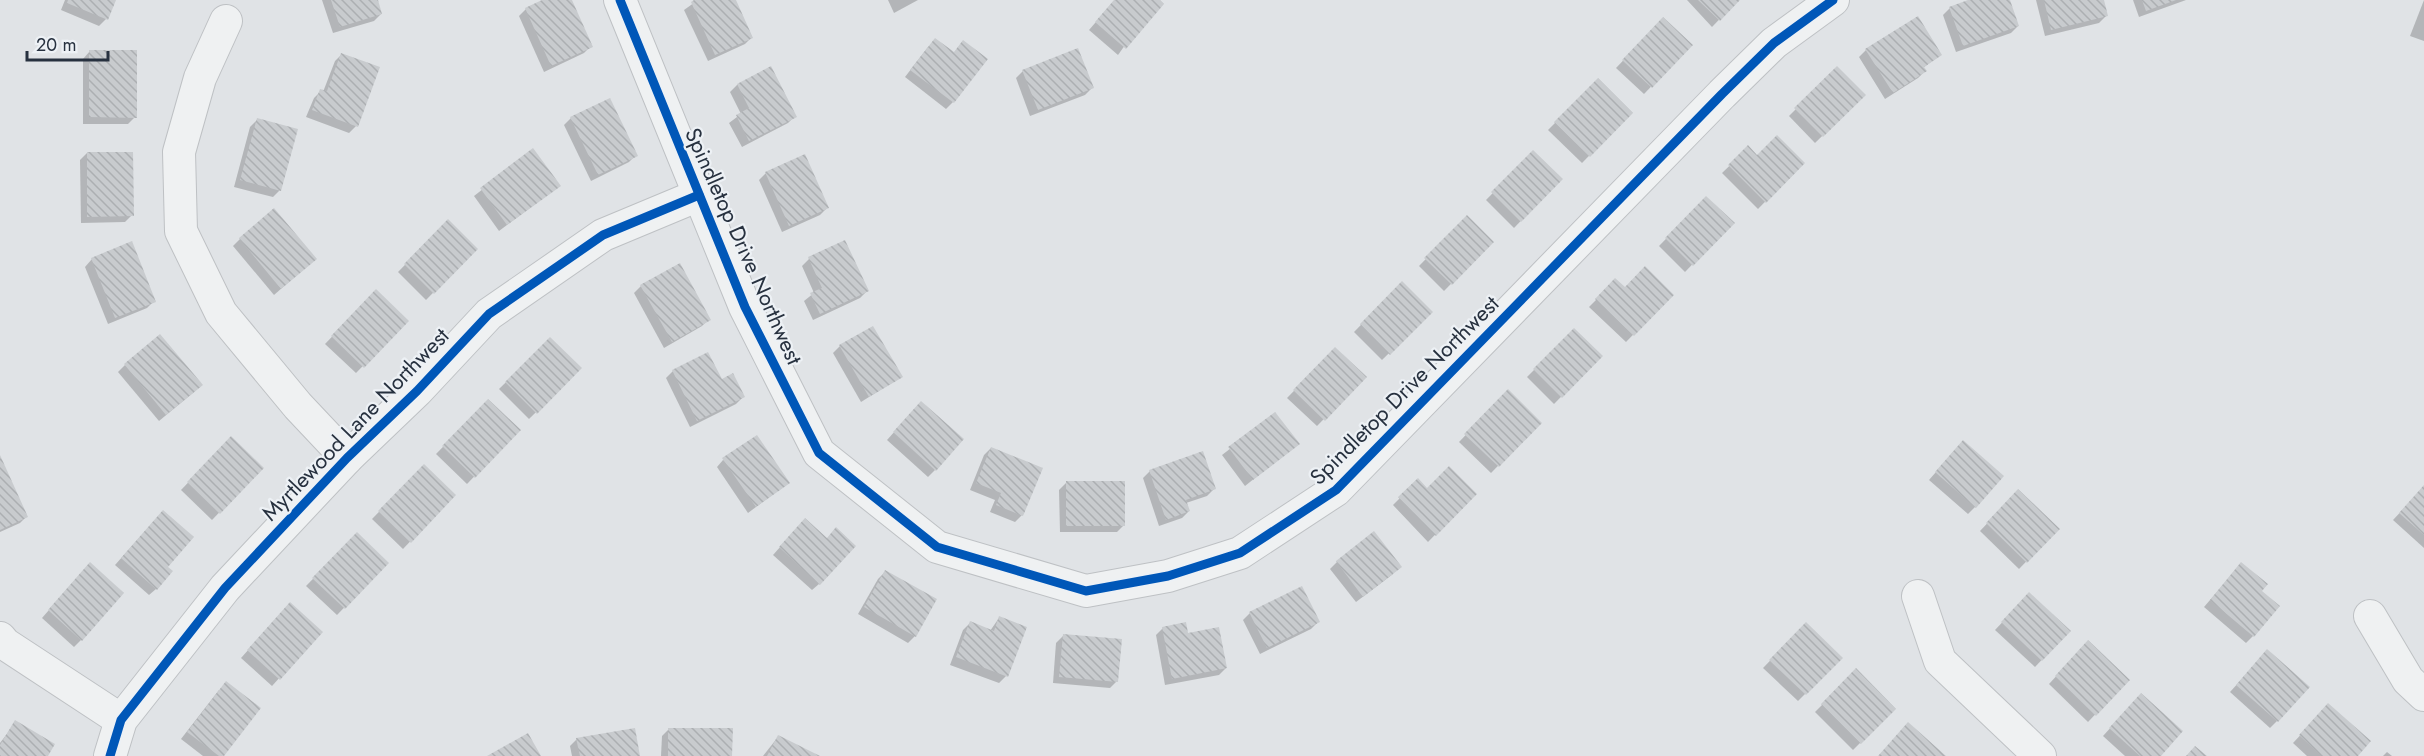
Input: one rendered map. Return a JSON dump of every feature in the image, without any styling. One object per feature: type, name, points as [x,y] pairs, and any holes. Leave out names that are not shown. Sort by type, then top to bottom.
[{"type":"street","name":"Spindletop Drive Northwest","points":[[620,0],[745,307],[819,453],[937,547],[1086,591],[1168,576],[1240,553],[1336,490],[1722,94],[1774,43],[1833,0]]},
{"type":"street","points":[[226,21],[200,78],[178,152],[181,231],[221,312],[298,406],[346,458]]},
{"type":"street","name":"Myrtlewood Lane Northwest","points":[[110,756],[121,720],[225,588],[346,458],[417,391],[489,314],[603,236],[699,195]]},
{"type":"street","points":[[1918,596],[1940,661],[2040,756]]},
{"type":"street","points":[[2370,616],[2408,680],[2424,695]]},
{"type":"street","points":[[0,638],[5,644],[121,720]]},
{"type":"building","points":[[68,0],[116,0],[108,20],[67,3]]},
{"type":"building","points":[[331,0],[378,0],[382,14],[340,27]]},
{"type":"building","points":[[542,0],[572,0],[593,47],[551,66],[525,8]]},
{"type":"building","points":[[694,0],[736,0],[753,38],[715,55],[691,2]]},
{"type":"building","points":[[1114,0],[1160,0],[1164,4],[1126,49],[1095,22]]},
{"type":"building","points":[[1698,0],[1740,0],[1720,21]]},
{"type":"building","points":[[1968,0],[2010,0],[2019,26],[1963,46],[1949,7]]},
{"type":"building","points":[[2044,0],[2104,0],[2108,16],[2051,30]]},
{"type":"building","points":[[2142,0],[2176,0],[2146,11]]},
{"type":"building","points":[[1918,16],[1942,55],[1924,67],[1927,71],[1893,93],[1865,49]]},
{"type":"building","points":[[1663,17],[1693,45],[1652,88],[1622,60]]},
{"type":"building","points":[[935,38],[954,52],[963,40],[988,59],[954,103],[910,70]]},
{"type":"building","points":[[1078,48],[1094,88],[1038,110],[1022,70]]},
{"type":"building","points":[[89,50],[137,50],[137,118],[89,117]]},
{"type":"building","points":[[341,53],[380,67],[358,127],[312,110],[320,89],[327,91]]},
{"type":"building","points":[[771,66],[797,117],[749,141],[736,115],[749,108],[737,84]]},
{"type":"building","points":[[1837,66],[1866,95],[1823,137],[1794,108]]},
{"type":"building","points":[[1598,78],[1633,113],[1590,157],[1554,122]]},
{"type":"building","points":[[610,98],[638,156],[598,175],[570,117]]},
{"type":"building","points":[[257,118],[298,129],[281,191],[240,180]]},
{"type":"building","points":[[1777,135],[1805,163],[1766,203],[1728,165],[1748,145],[1757,155]]},
{"type":"building","points":[[533,148],[561,186],[507,225],[480,188]]},
{"type":"building","points":[[1533,150],[1563,179],[1521,222],[1491,192]]},
{"type":"building","points":[[87,152],[133,152],[134,216],[87,217]]},
{"type":"building","points":[[805,154],[829,208],[789,226],[765,172]]},
{"type":"building","points":[[1706,196],[1735,223],[1693,266],[1665,238]]},
{"type":"building","points":[[274,208],[317,259],[281,289],[239,238]]},
{"type":"building","points":[[1467,215],[1494,242],[1452,285],[1424,258]]},
{"type":"building","points":[[448,219],[478,249],[434,294],[404,264]]},
{"type":"building","points":[[845,240],[869,291],[820,314],[810,293],[822,288],[808,257]]},
{"type":"building","points":[[132,241],[156,302],[115,318],[91,258]]},
{"type":"building","points":[[680,263],[711,320],[672,342],[640,285]]},
{"type":"building","points":[[1645,266],[1674,295],[1634,336],[1595,299],[1615,278],[1625,287]]},
{"type":"building","points":[[1402,281],[1433,312],[1390,355],[1360,324]]},
{"type":"building","points":[[376,289],[409,321],[364,368],[331,336]]},
{"type":"building","points":[[873,326],[903,377],[869,397],[839,345]]},
{"type":"building","points":[[1574,328],[1603,356],[1562,398],[1533,369]]},
{"type":"building","points":[[160,334],[203,385],[166,415],[124,364]]},
{"type":"building","points":[[550,337],[582,368],[537,414],[505,382]]},
{"type":"building","points":[[1335,347],[1367,377],[1325,421],[1293,390]]},
{"type":"building","points":[[708,352],[722,379],[733,373],[745,397],[697,421],[672,370]]},
{"type":"building","points":[[1508,389],[1542,423],[1499,467],[1464,434]]},
{"type":"building","points":[[488,399],[521,430],[475,478],[442,446]]},
{"type":"building","points":[[921,401],[964,439],[936,471],[893,432]]},
{"type":"building","points":[[1275,412],[1300,444],[1253,480],[1228,447]]},
{"type":"building","points":[[757,435],[790,483],[756,507],[722,458]]},
{"type":"building","points":[[231,436],[264,468],[220,514],[187,482]]},
{"type":"building","points":[[1963,440],[2004,476],[1976,508],[1935,472]]},
{"type":"building","points":[[991,447],[1043,468],[1023,516],[996,505],[1001,493],[976,483]]},
{"type":"building","points":[[1203,451],[1216,489],[1186,500],[1190,511],[1166,520],[1149,470]]},
{"type":"building","points":[[0,455],[28,517],[0,530]]},
{"type":"building","points":[[424,464],[456,495],[411,543],[378,511]]},
{"type":"building","points":[[1449,466],[1477,494],[1436,536],[1398,497],[1418,478],[1427,488]]},
{"type":"building","points":[[1066,481],[1125,481],[1125,526],[1066,526]]},
{"type":"building","points":[[2424,485],[2424,535],[2399,513]]},
{"type":"building","points":[[2018,489],[2060,529],[2027,563],[1986,523]]},
{"type":"building","points":[[163,510],[194,537],[168,567],[173,571],[157,590],[121,558]]},
{"type":"building","points":[[805,518],[827,538],[836,527],[856,546],[820,585],[779,547]]},
{"type":"building","points":[[1374,531],[1402,567],[1363,597],[1336,561]]},
{"type":"building","points":[[357,532],[389,563],[345,609],[312,578]]},
{"type":"building","points":[[90,562],[124,593],[82,641],[48,610]]},
{"type":"building","points":[[2241,562],[2268,584],[2262,591],[2280,606],[2254,637],[2210,600]]},
{"type":"building","points":[[885,570],[937,599],[916,637],[864,607]]},
{"type":"building","points":[[1302,586],[1320,622],[1267,648],[1249,612]]},
{"type":"building","points":[[2029,592],[2071,631],[2042,661],[2001,622]]},
{"type":"building","points":[[290,602],[323,632],[280,680],[247,650]]},
{"type":"building","points":[[999,616],[1027,627],[1008,677],[956,657],[970,621],[994,631]]},
{"type":"building","points":[[1186,622],[1188,633],[1219,627],[1227,668],[1172,679],[1162,627]]},
{"type":"building","points":[[1806,622],[1843,658],[1806,695],[1769,660]]},
{"type":"building","points":[[1063,634],[1122,639],[1118,682],[1059,677]]},
{"type":"building","points":[[2088,640],[2130,680],[2096,716],[2055,676]]},
{"type":"building","points":[[2267,649],[2310,687],[2278,722],[2236,685]]},
{"type":"building","points":[[1856,668],[1896,709],[1861,744],[1821,704]]},
{"type":"building","points":[[226,681],[261,708],[224,756],[219,756],[187,732]]},
{"type":"building","points":[[2141,693],[2183,731],[2161,756],[2140,756],[2109,728]]},
{"type":"building","points":[[2328,703],[2371,741],[2358,756],[2322,756],[2299,735]]},
{"type":"building","points":[[15,720],[55,744],[48,756],[0,756],[0,745]]},
{"type":"building","points":[[1908,722],[1946,756],[1878,756]]},
{"type":"building","points":[[635,728],[640,756],[580,756],[576,738]]},
{"type":"building","points":[[668,728],[733,728],[732,756],[668,756]]},
{"type":"building","points":[[528,733],[541,756],[487,756]]},
{"type":"building","points":[[778,735],[820,756],[767,756]]},
{"type":"building","points":[[2195,746],[2207,756],[2186,756]]},
{"type":"cycle path","points":[[620,0],[745,307],[819,453],[937,547],[1086,591],[1168,576],[1240,553],[1336,490],[1722,94],[1774,43],[1833,0]]},
{"type":"cycle path","points":[[110,756],[121,720],[225,588],[347,458],[417,391],[489,314],[603,235],[699,195]]}]
